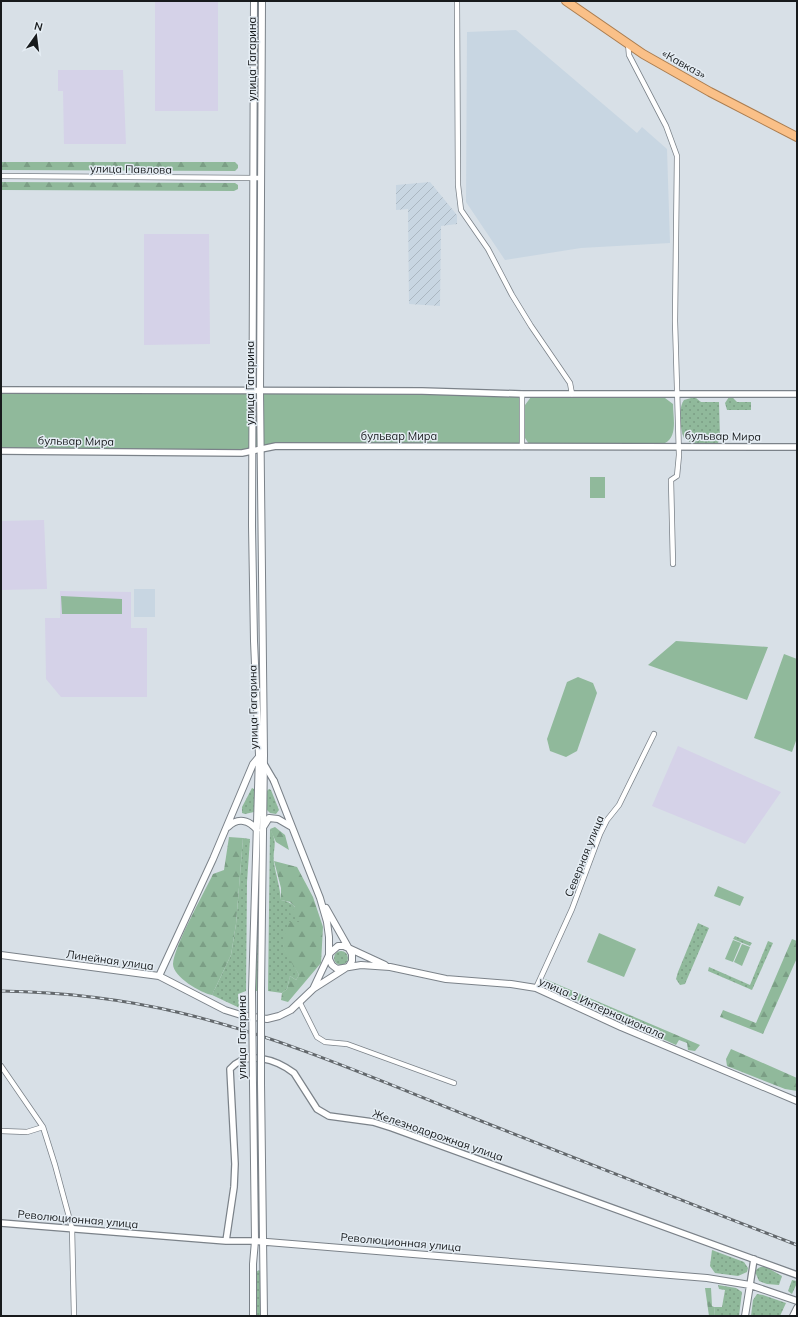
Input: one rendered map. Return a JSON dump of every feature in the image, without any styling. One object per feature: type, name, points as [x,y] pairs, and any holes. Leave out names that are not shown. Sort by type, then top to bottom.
[{"type":"highway","name":"«Кавказ»","points":[[566,1],[628,43],[710,92],[797,137]]},
{"type":"main road","name":"улица Гагарина","points":[[253,1316],[253,1264],[255,1241],[252,991],[254,876],[260,829],[264,764],[258,178],[254,1]]},
{"type":"main road","name":"улица Гагарина","points":[[262,1],[252,452],[254,641],[260,829],[264,1316]]},
{"type":"main road","name":"улица Гагарина","points":[[159,976],[226,830],[253,764],[258,758]]},
{"type":"main road","name":"улица Гагарина","points":[[274,781],[320,898],[327,922],[330,953]]},
{"type":"main road","points":[[226,830],[233,822],[240,820],[252,823],[260,829],[265,821],[274,818],[291,826]]},
{"type":"main road","name":"улица Гагарина","points":[[320,898],[348,949]]},
{"type":"main road","points":[[338,946],[348,949],[352,954],[352,961],[349,966],[343,969],[337,969],[332,965],[329,959],[330,953],[338,946]]},
{"type":"main road","name":"улица 3 Интернационала","points":[[348,949],[390,967]]},
{"type":"main road","name":"Линейная улица","points":[[313,989],[330,953]]},
{"type":"main road","name":"Линейная улица","points":[[1,955],[159,976],[209,1002],[241,1016],[267,1019],[279,1016],[300,1003],[313,989],[343,969]]},
{"type":"main road","name":"улица 3 Интернационала","points":[[343,969],[361,965],[390,967],[446,979],[511,984],[536,988],[621,1027],[797,1101]]},
{"type":"main road","name":"Революционная улица","points":[[255,1241],[707,1278],[750,1285],[797,1301]]},
{"type":"main road","points":[[745,1316],[750,1285]]},
{"type":"main road","points":[[793,1316],[797,1308]]},
{"type":"street","points":[[457,1],[458,185],[461,210],[488,249],[512,295],[531,326],[570,383],[572,394]]},
{"type":"street","points":[[628,43],[629,55],[672,140],[678,166],[675,313],[679,446],[678,476],[671,480],[673,564]]},
{"type":"street","name":"улица Павлова","points":[[1,176],[258,178]]},
{"type":"street","points":[[1,390],[422,391],[522,394],[797,394]]},
{"type":"street","points":[[522,394],[522,447]]},
{"type":"street","name":"бульвар Мира","points":[[1,451],[252,452],[276,446],[797,447]]},
{"type":"street","name":"Северная улица","points":[[536,988],[572,909],[600,834],[607,820],[619,805],[654,734]]},
{"type":"street","name":"улица Гагарина","points":[[264,764],[274,781]]},
{"type":"street","points":[[300,1003],[316,1037],[325,1042],[347,1044],[454,1083]]},
{"type":"street","name":"Железнодорожная улица","points":[[226,1241],[234,1187],[235,1164],[230,1069],[240,1060],[256,1058],[271,1060],[289,1069],[294,1073],[317,1109],[329,1116],[373,1122],[392,1128],[754,1259],[797,1276]]},
{"type":"street","points":[[1,1066],[43,1127],[72,1228],[74,1316]]},
{"type":"street","points":[[1,1131],[26,1132],[43,1127]]},
{"type":"street","name":"Революционная улица","points":[[1,1223],[226,1241],[255,1241]]},
{"type":"street","points":[[750,1285],[754,1259]]},
{"type":"shaded area","points":[[155,1],[218,1],[218,111],[155,111]]},
{"type":"shaded area","points":[[516,30],[637,133],[642,127],[667,149],[670,243],[581,248],[505,260],[466,202],[467,32]]},
{"type":"shaded area","points":[[58,70],[123,70],[126,144],[64,144],[63,91],[58,91]]},
{"type":"shaded area","points":[[430,182],[457,215],[457,224],[441,226],[440,306],[409,304],[408,209],[396,210],[396,185]]},
{"type":"shaded area","points":[[144,234],[209,234],[210,344],[144,345]]},
{"type":"shaded area","points":[[44,520],[47,589],[1,590],[1,521]]},
{"type":"shaded area","points":[[134,589],[155,589],[155,617],[134,617]]},
{"type":"shaded area","points":[[60,591],[131,592],[131,628],[147,628],[147,697],[61,697],[46,679],[45,618],[60,618]]},
{"type":"shaded area","points":[[678,746],[781,792],[745,844],[652,806]]},
{"type":"green space","points":[[1,162],[235,162],[238,165],[238,168],[235,171],[1,170]]},
{"type":"green space","points":[[1,182],[235,183],[238,185],[238,189],[234,191],[1,190]]},
{"type":"green space","points":[[1,390],[522,394],[522,447],[277,446],[257,451],[1,451]]},
{"type":"green space","points":[[531,397],[665,398],[673,404],[674,426],[672,436],[665,443],[529,444],[525,438],[525,405]]},
{"type":"green space","points":[[729,397],[733,398],[737,402],[751,402],[751,410],[727,410],[725,403]]},
{"type":"green space","points":[[696,398],[701,402],[719,402],[720,438],[718,443],[693,444],[684,438],[680,413],[684,400]]},
{"type":"green space","points":[[590,477],[605,477],[605,498],[590,498]]},
{"type":"green space","points":[[61,596],[122,599],[122,614],[62,614]]},
{"type":"green space","points":[[676,641],[768,647],[747,700],[648,665]]},
{"type":"green space","points":[[784,654],[797,659],[797,738],[792,752],[754,738]]},
{"type":"green space","points":[[578,677],[593,683],[597,693],[577,751],[566,757],[550,751],[547,739],[567,682]]},
{"type":"green space","points":[[252,788],[256,790],[254,812],[245,814],[242,813],[242,807]]},
{"type":"green space","points":[[269,789],[271,790],[279,810],[276,814],[270,813],[266,809],[267,791]]},
{"type":"green space","points":[[275,827],[285,835],[289,850],[276,842],[270,829]]},
{"type":"green space","points":[[270,829],[275,842],[274,863],[281,900],[293,905],[303,922],[286,935],[284,941],[286,952],[299,975],[296,980],[290,976],[287,989],[282,993],[268,991]]},
{"type":"green space","points":[[229,837],[243,838],[236,924],[231,955],[212,995],[188,984],[174,969],[173,964],[178,945],[213,874],[224,870]]},
{"type":"green space","points":[[243,838],[250,839],[247,882],[246,991],[238,994],[239,1004],[244,1010],[212,995],[231,955],[236,924]]},
{"type":"green space","points":[[259,844],[261,844],[258,991],[255,991]]},
{"type":"green space","points":[[274,861],[297,867],[313,897],[323,927],[321,963],[288,1002],[281,1000],[282,993],[287,989],[290,976],[296,980],[299,975],[284,949],[283,940],[288,922],[302,922],[290,914],[295,907],[290,902],[281,900],[281,888]]},
{"type":"green space","points":[[718,886],[744,897],[740,906],[714,896]]},
{"type":"green space","points":[[698,923],[709,928],[685,984],[680,985],[676,979],[678,972]]},
{"type":"green space","points":[[599,933],[636,949],[624,977],[587,962]]},
{"type":"green space","points":[[735,936],[752,943],[750,946],[733,939]]},
{"type":"green space","points":[[792,939],[797,941],[797,958],[763,1034],[720,1017],[723,1010],[756,1023]]},
{"type":"green space","points":[[733,940],[741,943],[733,962],[725,959]]},
{"type":"green space","points":[[768,941],[773,943],[752,990],[708,971],[709,967],[750,985]]},
{"type":"green space","points":[[742,944],[750,947],[742,966],[734,962]]},
{"type":"green space","points":[[341,951],[346,953],[348,958],[346,963],[341,965],[336,963],[334,958],[336,953]]},
{"type":"green space","points":[[545,979],[700,1045],[695,1051],[688,1050],[687,1043],[679,1040],[676,1045],[548,987],[545,985]]},
{"type":"green space","points":[[731,1049],[797,1078],[797,1091],[785,1089],[727,1066],[726,1059]]},
{"type":"green space","points":[[255,1084],[259,1084],[261,1215],[258,1215]]},
{"type":"green space","points":[[712,1250],[744,1262],[748,1268],[747,1272],[738,1276],[715,1273],[710,1266]]},
{"type":"green space","points":[[766,1267],[782,1276],[779,1285],[767,1284],[759,1281],[756,1274],[754,1274],[758,1268]]},
{"type":"green space","points":[[259,1270],[261,1272],[261,1316],[256,1316],[256,1272]]},
{"type":"green space","points":[[792,1280],[797,1281],[797,1283],[792,1294],[788,1291]]},
{"type":"green space","points":[[718,1285],[736,1288],[742,1292],[739,1316],[715,1316],[714,1307],[722,1307],[725,1290],[719,1289]]},
{"type":"green space","points":[[705,1288],[711,1288],[712,1306],[714,1307],[715,1316],[709,1316]]},
{"type":"green space","points":[[757,1294],[786,1303],[780,1316],[751,1316],[753,1300]]},
{"type":"railway","points":[[1,991],[46,993],[114,1000],[181,1013],[255,1034],[292,1046],[364,1074],[797,1245]]}]
